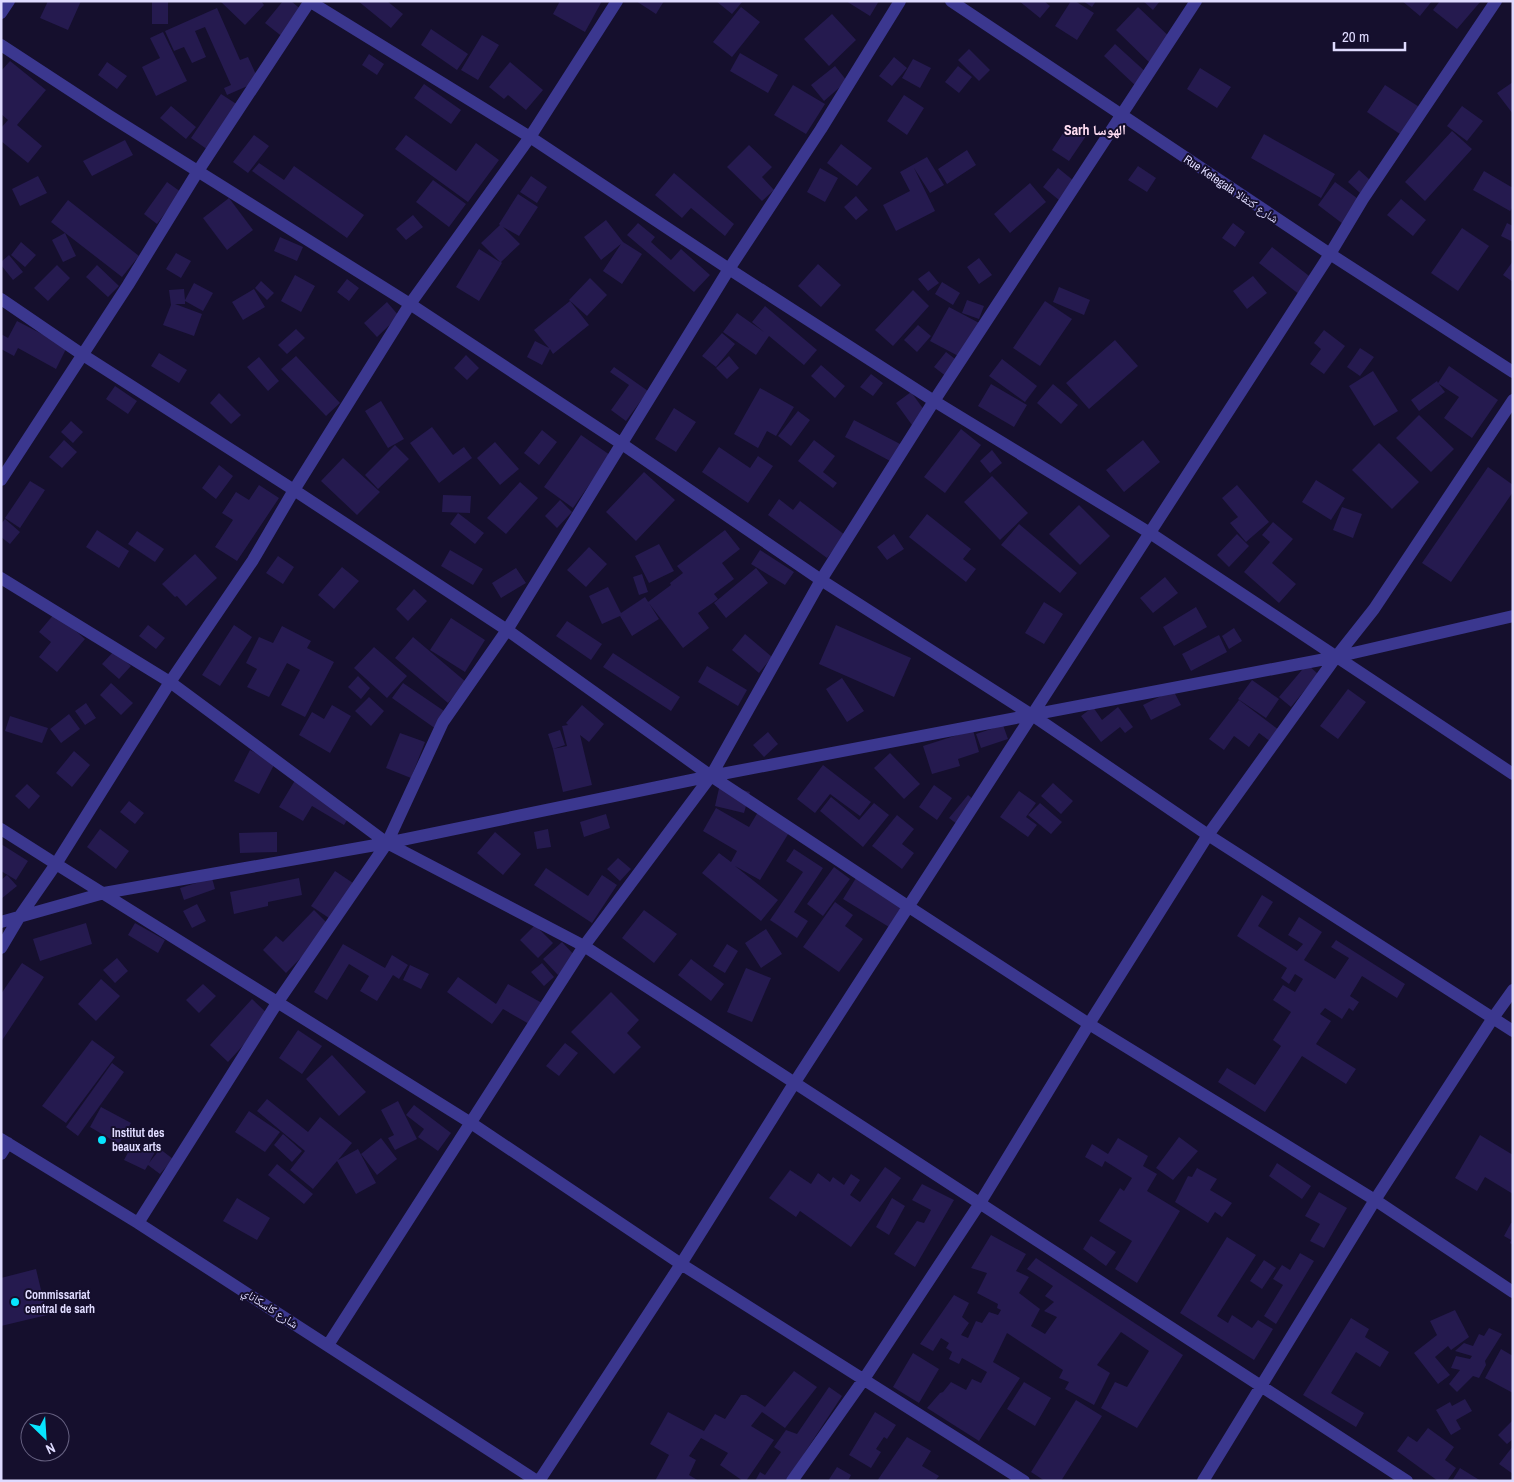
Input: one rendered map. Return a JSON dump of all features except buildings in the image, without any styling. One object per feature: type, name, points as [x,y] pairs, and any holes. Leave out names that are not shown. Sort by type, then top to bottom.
[{"type":"street","points":[[1,13],[9,1]]},
{"type":"street","points":[[1,948],[170,682],[253,560],[294,490],[410,304],[530,137],[618,1]]},
{"type":"street","points":[[138,1223],[277,1003],[387,843],[443,722],[507,630],[729,269],[821,129],[900,1]]},
{"type":"street","name":"Rue Ketegala شارع كتقالا","points":[[951,1],[1330,254],[1513,372]]},
{"type":"street","points":[[328,1345],[584,946],[711,776],[821,580],[934,401],[1196,1]]},
{"type":"street","points":[[538,1481],[681,1264],[795,1082],[1330,254],[1363,199],[1496,1]]},
{"type":"street","points":[[1,480],[83,355],[198,171],[310,2],[530,137],[729,269],[934,401],[1150,533],[1513,774]]},
{"type":"street","points":[[1,46],[410,304],[622,444],[821,580],[1032,715],[1208,835],[1513,1031]]},
{"type":"street","points":[[1,300],[507,630],[711,776],[909,907],[1088,1024],[1376,1200],[1513,1292]]},
{"type":"street","points":[[792,1481],[864,1380],[980,1203],[1088,1024],[1208,835],[1336,657],[1374,609],[1513,400]]},
{"type":"street","points":[[1,578],[170,682],[387,843],[584,946],[1407,1481]]},
{"type":"street","points":[[1,922],[104,893],[387,843],[711,776],[1336,657],[1513,616]]},
{"type":"street","points":[[1,828],[471,1124],[681,1264],[1024,1481]]},
{"type":"street","points":[[1203,1481],[1376,1200],[1513,990]]},
{"type":"street","name":"شارع كاسكاناي","points":[[4,1145],[138,1223],[538,1481]]},
{"type":"place","name":"Institut des beaux arts","points":[[102,1140]]},
{"type":"place","name":"Commissariat central de sarh","points":[[15,1302]]},
{"type":"district","name":"Sarh الهوسا","points":[[1095,130]]}]
